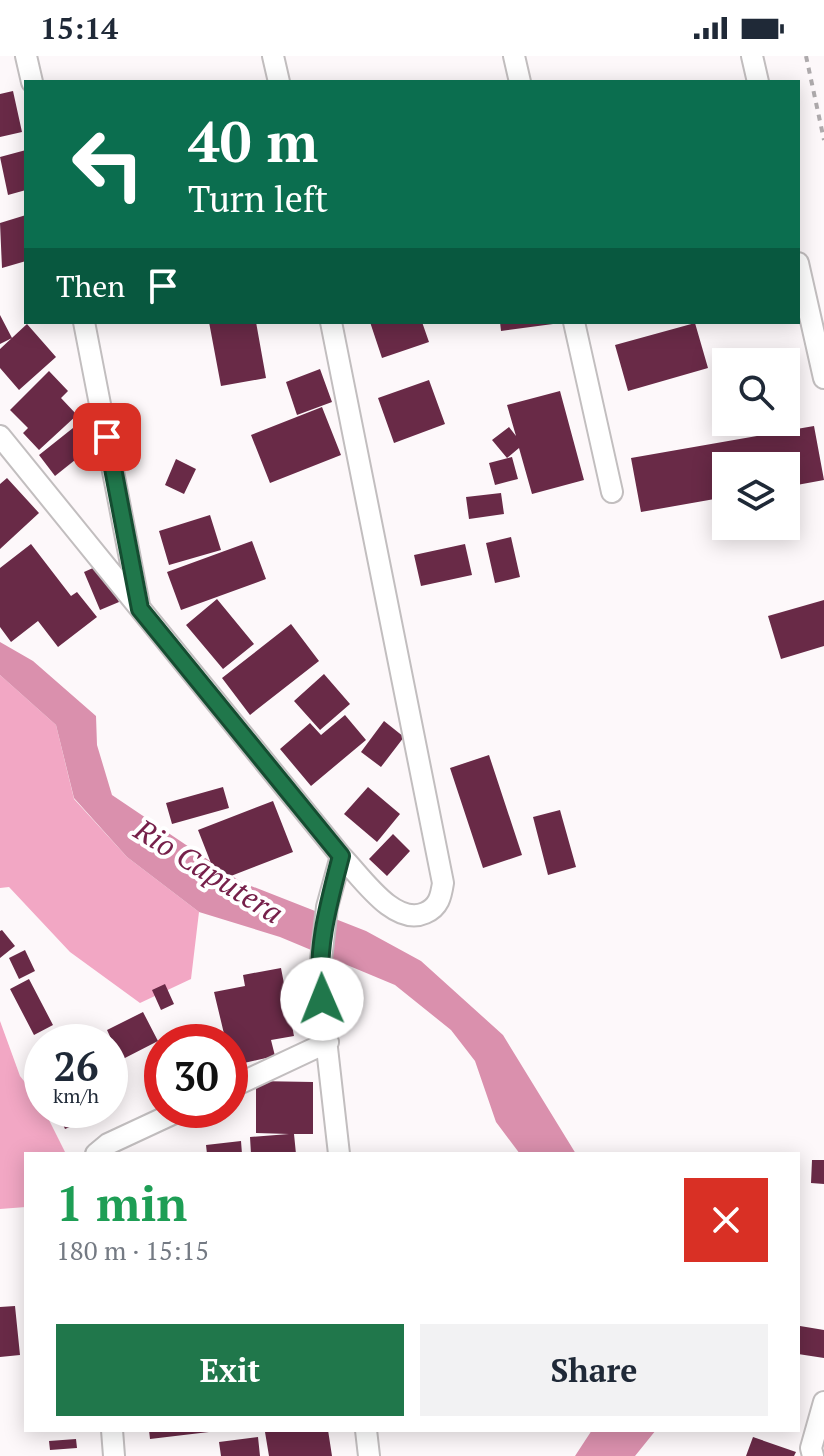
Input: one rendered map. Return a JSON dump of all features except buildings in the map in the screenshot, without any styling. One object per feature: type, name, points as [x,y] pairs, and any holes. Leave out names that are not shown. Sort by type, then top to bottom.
[{"type":"street","points":[[26,56],[32,80]]},
{"type":"street","points":[[273,56],[279,80]]},
{"type":"street","points":[[514,56],[520,80]]},
{"type":"street","points":[[752,56],[758,80]]},
{"type":"street","points":[[800,272],[824,378]]},
{"type":"street","points":[[84,324],[140,609]]},
{"type":"street","points":[[0,436],[341,856],[398,914],[415,917],[429,912],[441,900],[443,883],[331,324]]},
{"type":"street","points":[[574,324],[612,492]]},
{"type":"street","points":[[339,1152],[319,977],[327,907],[341,856]]},
{"type":"street","points":[[248,1080],[328,1042]]},
{"type":"street","points":[[98,1152],[108,1144],[144,1127]]},
{"type":"street","points":[[813,1456],[811,1448],[824,1402]]},
{"type":"street","points":[[112,1432],[114,1456]]},
{"type":"street","points":[[366,1432],[369,1456]]},
{"type":"path","points":[[806,56],[824,140]]},
{"type":"shaded area","points":[[0,675],[56,725],[74,799],[127,857],[199,912],[191,979],[140,1003],[70,952],[9,887],[0,888]]},
{"type":"shaded area","points":[[0,1021],[24,1081],[24,1128],[53,1128],[65,1152],[24,1152],[24,1207],[0,1209]]},
{"type":"water","name":"Rio Caputera","points":[[0,642],[33,661],[96,716],[97,745],[112,795],[241,882],[366,931],[421,961],[503,1035],[575,1152],[518,1152],[496,1122],[475,1061],[451,1030],[395,985],[280,937],[199,912],[127,857],[74,798],[56,725],[0,675]]},
{"type":"water","points":[[591,1432],[654,1432],[635,1456],[575,1456]]},
{"type":"route","points":[[107,437],[140,609],[341,856],[327,907],[319,977],[322,999]]}]
